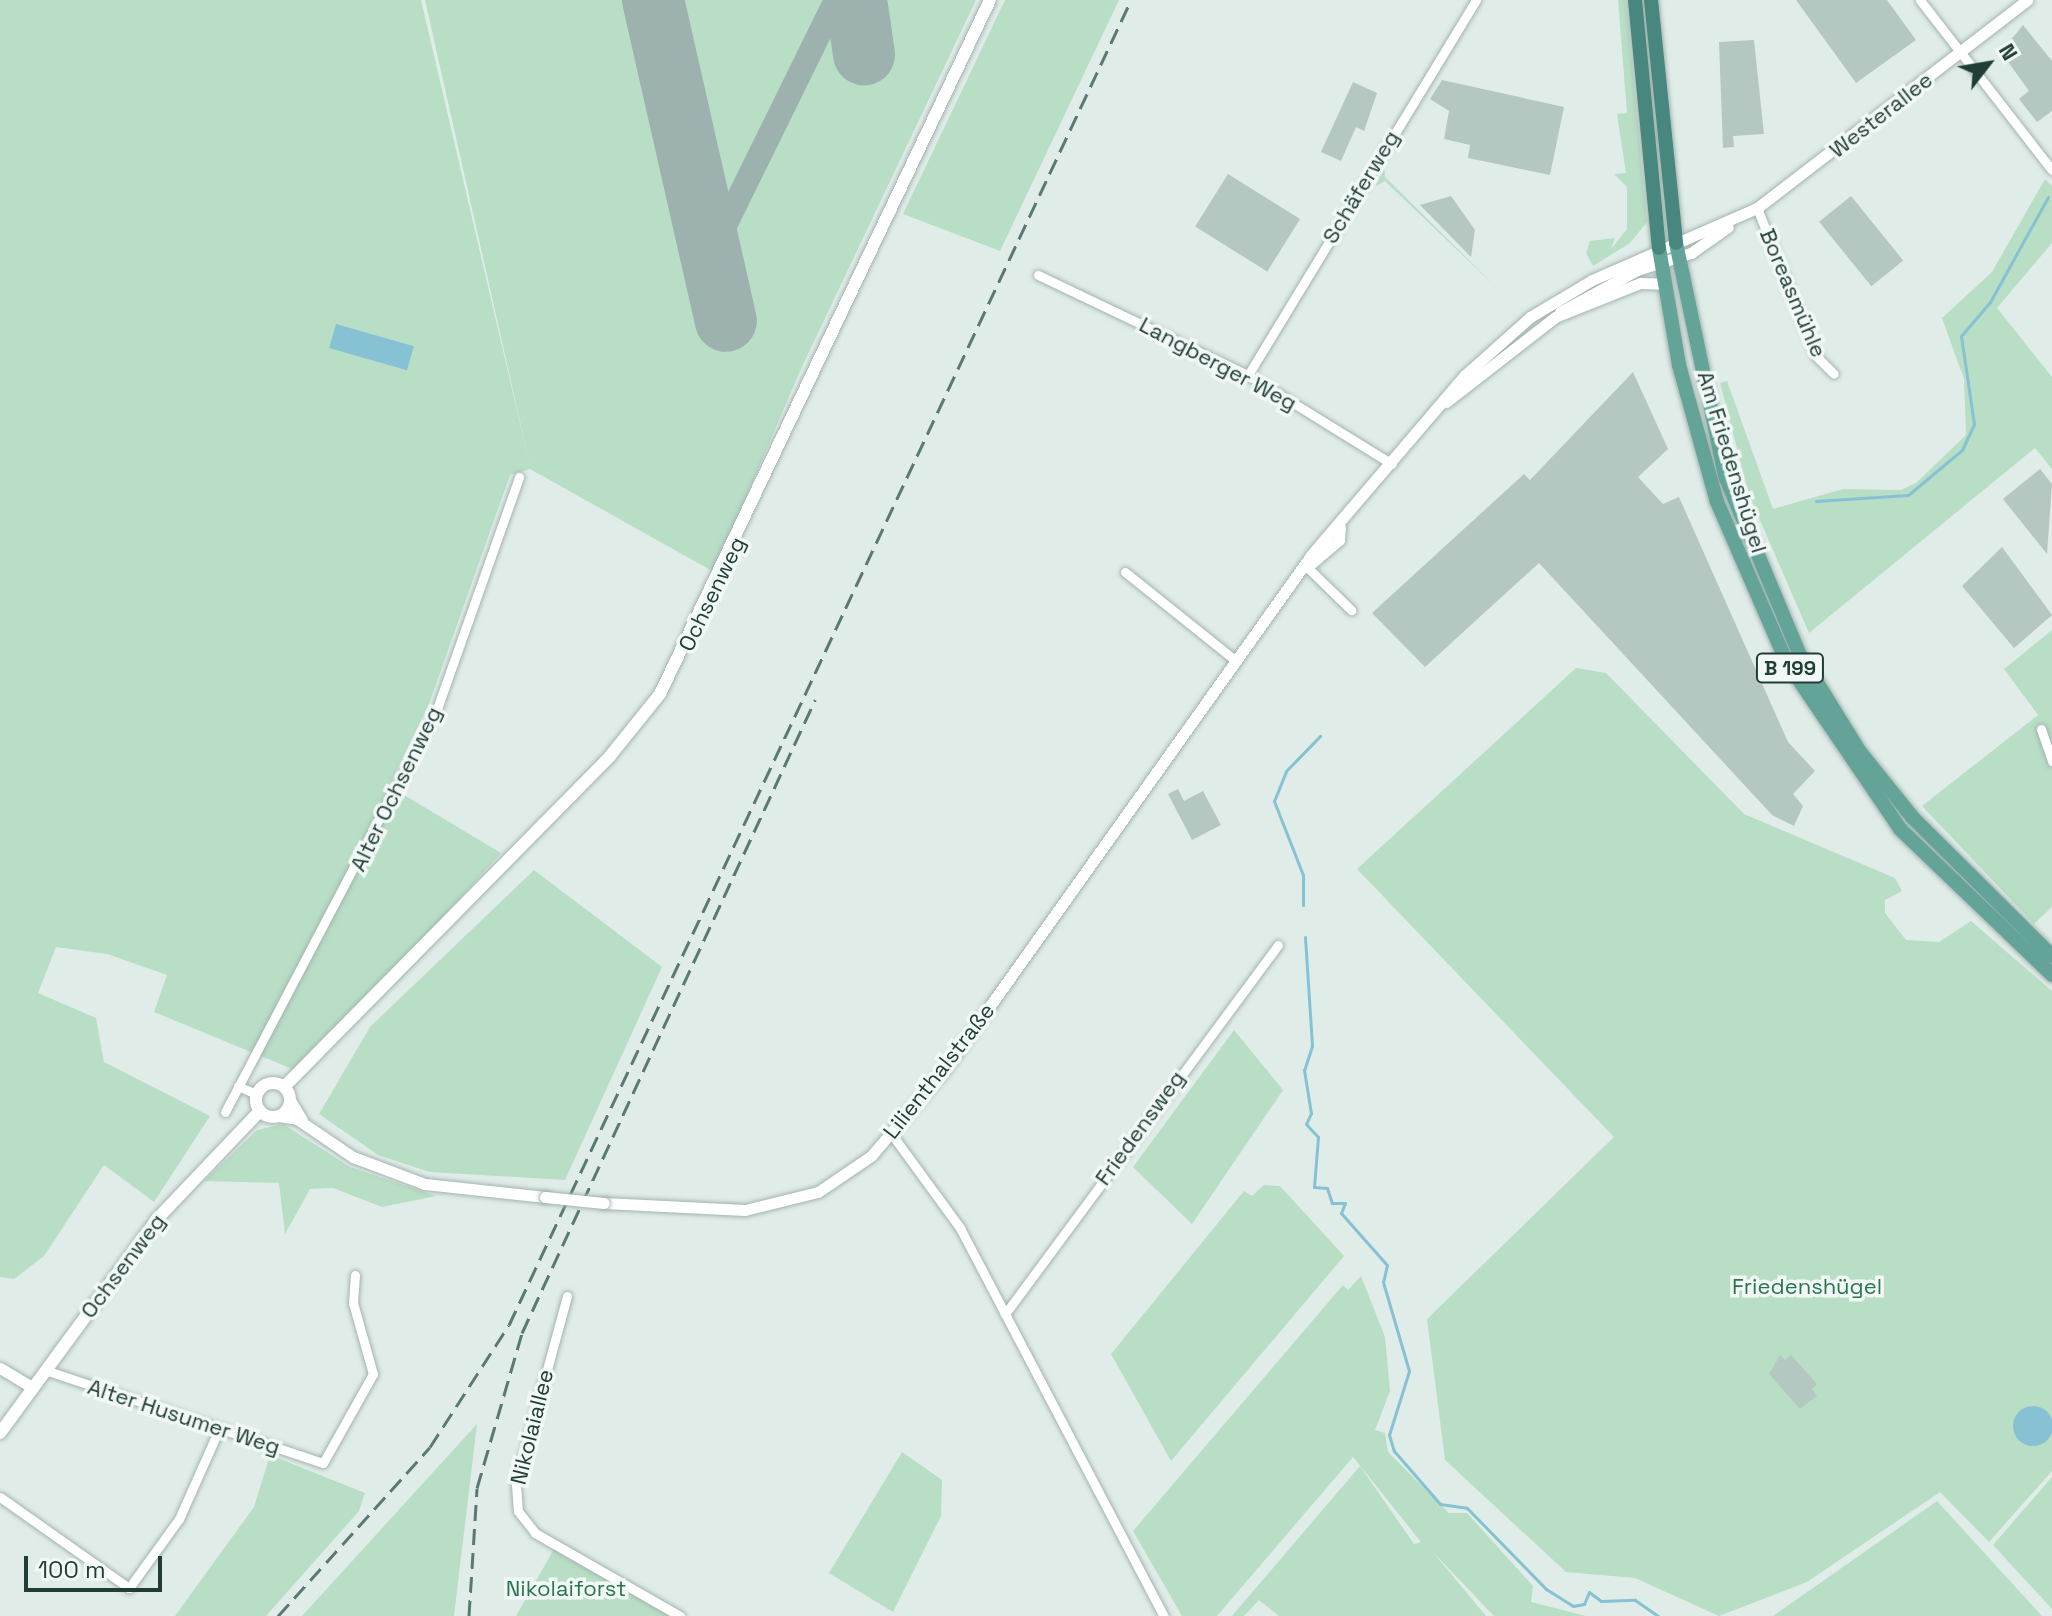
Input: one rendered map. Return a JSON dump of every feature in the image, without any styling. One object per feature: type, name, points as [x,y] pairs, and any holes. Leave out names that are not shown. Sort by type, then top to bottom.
[{"type":"highway","name":"Am Friedenshügel","points":[[1635,0],[1660,255]]},
{"type":"highway","name":"Am Friedenshügel","points":[[1651,0],[1677,251]]},
{"type":"main road","name":"Ochsenweg","points":[[284,1087],[610,756],[660,694],[990,0]]},
{"type":"main road","name":"Am Friedenshügel","points":[[1677,251],[1725,476],[1800,655],[1860,752],[1928,836],[2052,956]]},
{"type":"main road","name":"Am Friedenshügel","points":[[1660,255],[1664,284],[1717,502],[1786,661],[1900,829],[2052,975]]},
{"type":"main road","points":[[268,1083],[284,1087],[290,1100],[279,1116],[260,1111],[256,1094],[268,1083]]},
{"type":"main road","name":"Ochsenweg","points":[[0,1433],[157,1219],[260,1111]]},
{"type":"street","name":"Schäferweg","points":[[1248,375],[1476,0]]},
{"type":"street","points":[[1920,0],[2052,170]]},
{"type":"street","name":"Westerallee","points":[[1660,255],[1677,251],[1757,208],[2027,0]]},
{"type":"street","name":"Boreasmühle","points":[[1757,208],[1816,356],[1834,374]]},
{"type":"street","name":"Lilienthalstraße","points":[[1446,402],[1584,295],[1660,255]]},
{"type":"street","name":"Lilienthalstraße","points":[[279,1116],[311,1129],[353,1157],[425,1184],[545,1197],[703,1211],[787,1202],[848,1174],[893,1136],[1236,661],[1307,567],[1339,540],[1340,527],[1446,402],[1465,375],[1530,317],[1660,255]]},
{"type":"street","name":"Langberger Weg","points":[[1038,275],[1248,375],[1392,464]]},
{"type":"street","name":"Lilienthalstraße","points":[[1555,317],[1640,283],[1664,284]]},
{"type":"street","name":"Alter Ochsenweg","points":[[225,1112],[438,706],[519,477]]},
{"type":"street","points":[[1307,567],[1351,610]]},
{"type":"street","points":[[1125,572],[1236,661]]},
{"type":"street","points":[[2041,729],[2052,761]]},
{"type":"street","name":"Friedensweg","points":[[1005,1314],[1278,945]]},
{"type":"street","points":[[238,1086],[256,1094]]},
{"type":"street","name":"Lilienthalstraße","points":[[290,1100],[311,1129]]},
{"type":"street","points":[[893,1136],[941,1195],[1164,1616]]},
{"type":"street","name":"Alter Husumer Weg","points":[[45,1370],[323,1463],[373,1374],[353,1303],[355,1275]]},
{"type":"street","name":"Nikolaiallee","points":[[567,1296],[516,1484],[518,1511],[535,1533],[680,1616]]},
{"type":"street","points":[[0,1368],[32,1387]]},
{"type":"street","points":[[0,1497],[129,1588],[179,1519],[219,1429]]},
{"type":"green space","points":[[0,0],[421,0],[530,466],[425,0],[976,0],[800,371],[714,572],[530,469],[510,475],[429,704],[389,786],[501,853],[410,953],[295,1070],[154,1012],[167,975],[107,954],[56,947],[38,993],[96,1018],[104,1062],[210,1116],[154,1202],[104,1165],[44,1256],[14,1279],[0,1277]]},
{"type":"green space","points":[[1005,0],[1119,0],[1000,251],[903,214]]},
{"type":"green space","points":[[1618,0],[1626,0],[1647,222],[1630,243],[1593,266],[1586,253],[1590,241],[1615,238],[1611,249],[1627,229],[1627,187],[1614,174],[1626,173],[1617,114],[1627,113]]},
{"type":"green space","points":[[1384,164],[1385,177],[1499,290],[1385,181],[1376,186]]},
{"type":"green space","points":[[2045,179],[2052,186],[2052,243],[1997,308],[2052,377],[2052,469],[2035,448],[1809,633],[1749,495],[1720,383],[1727,381],[1773,509],[1843,489],[1901,490],[1916,483],[1966,435],[1964,379],[1942,318],[1992,272]]},
{"type":"green space","points":[[2052,630],[2052,907],[2034,924],[1922,806],[2038,715],[2004,669]]},
{"type":"green space","name":"Friedenshügel","points":[[1576,668],[1606,673],[1744,814],[1895,878],[1902,891],[1885,900],[1885,913],[1906,940],[1939,942],[1971,921],[2052,991],[2052,1471],[1989,1542],[1940,1492],[1807,1582],[1719,1616],[1635,1578],[1566,1572],[1445,1460],[1427,1319],[1614,1137],[1357,869]]},
{"type":"green space","points":[[534,870],[662,967],[565,1180],[430,1172],[378,1155],[319,1114],[370,1027]]},
{"type":"green space","points":[[1234,1030],[1283,1090],[1192,1224],[1133,1167]]},
{"type":"green space","points":[[283,1124],[350,1167],[436,1196],[382,1207],[333,1188],[310,1189],[285,1234],[279,1183],[204,1181],[257,1130]]},
{"type":"green space","points":[[1264,1185],[1280,1186],[1344,1256],[1171,1461],[1111,1354],[1244,1191],[1252,1196]]},
{"type":"green space","points":[[1361,1276],[1385,1337],[1390,1391],[1375,1430],[1385,1433],[1388,1452],[1449,1513],[1467,1513],[1533,1586],[1531,1602],[1586,1616],[1494,1616],[1432,1551],[1486,1616],[1279,1616],[1259,1600],[1244,1616],[1232,1616],[1360,1466],[1414,1544],[1421,1542],[1353,1457],[1217,1616],[1182,1616],[1133,1531],[1343,1285],[1348,1290]]},
{"type":"green space","points":[[477,1424],[454,1616],[302,1616]]},
{"type":"green space","points":[[902,1452],[942,1480],[941,1516],[893,1612],[829,1573]]},
{"type":"green space","points":[[270,1455],[365,1493],[359,1511],[266,1616],[175,1616],[254,1507]]},
{"type":"green space","points":[[2052,1477],[2052,1609],[1993,1545]]},
{"type":"green space","points":[[1937,1501],[2042,1616],[1773,1616]]},
{"type":"green space","name":"Nikolaiforst","points":[[554,1549],[671,1616],[516,1616]]},
{"type":"water","points":[[336,324],[414,346],[407,370],[329,348]]},
{"type":"water","points":[[2033,1406],[2047,1412],[2053,1426],[2047,1440],[2033,1446],[2019,1440],[2013,1426],[2019,1412]]},
{"type":"building","points":[[1796,0],[1887,0],[1916,40],[1856,83]]},
{"type":"building","points":[[2023,25],[2052,61],[2052,111],[2037,122],[2019,99],[2029,91],[2001,52]]},
{"type":"building","points":[[1754,40],[1764,134],[1733,136],[1734,147],[1723,148],[1719,42]]},
{"type":"building","points":[[1442,80],[1564,107],[1550,175],[1468,158],[1470,145],[1444,139],[1449,111],[1430,99]]},
{"type":"building","points":[[1353,82],[1377,93],[1364,131],[1356,127],[1341,161],[1321,152]]},
{"type":"building","points":[[1228,174],[1300,219],[1267,272],[1195,227]]},
{"type":"building","points":[[1451,196],[1475,230],[1471,257],[1420,205]]},
{"type":"building","points":[[1851,196],[1903,261],[1871,286],[1819,222]]},
{"type":"building","points":[[1633,372],[1668,449],[1638,477],[1663,504],[1679,497],[1788,742],[1815,771],[1793,794],[1803,806],[1794,826],[1772,815],[1539,563],[1425,667],[1372,613],[1524,474],[1530,480]]},
{"type":"building","points":[[2040,469],[2052,484],[2047,554],[2003,499]]},
{"type":"building","points":[[2002,547],[2052,615],[2014,648],[1962,586]]},
{"type":"building","points":[[1178,789],[1184,801],[1203,791],[1221,825],[1192,840],[1168,794]]},
{"type":"building","points":[[1780,1355],[1785,1360],[1791,1355],[1817,1384],[1812,1389],[1817,1396],[1800,1409],[1769,1374]]},
{"type":"waterway","points":[[1816,501],[1908,495],[1962,450],[1974,424],[1961,336],[1990,302],[2048,197]]},
{"type":"waterway","points":[[1303,905],[1303,875],[1274,801],[1286,771],[1320,736]]},
{"type":"waterway","points":[[1305,937],[1312,1046],[1304,1070],[1311,1113],[1306,1124],[1318,1137],[1314,1187],[1327,1188],[1332,1203],[1345,1203],[1341,1213],[1387,1265],[1383,1282],[1409,1371],[1389,1435],[1394,1451],[1440,1504],[1467,1508],[1546,1589],[1573,1606],[1584,1604],[1589,1592],[1601,1601],[1635,1600],[1658,1616]]},
{"type":"taxiway","points":[[711,254],[836,0]]},
{"type":"runway","points":[[653,0],[726,321]]},
{"type":"runway","points":[[856,0],[864,54]]},
{"type":"railway","points":[[278,1616],[430,1447],[509,1325],[1131,0]]},
{"type":"railway","points":[[469,1616],[477,1488],[522,1333],[815,700]]}]
